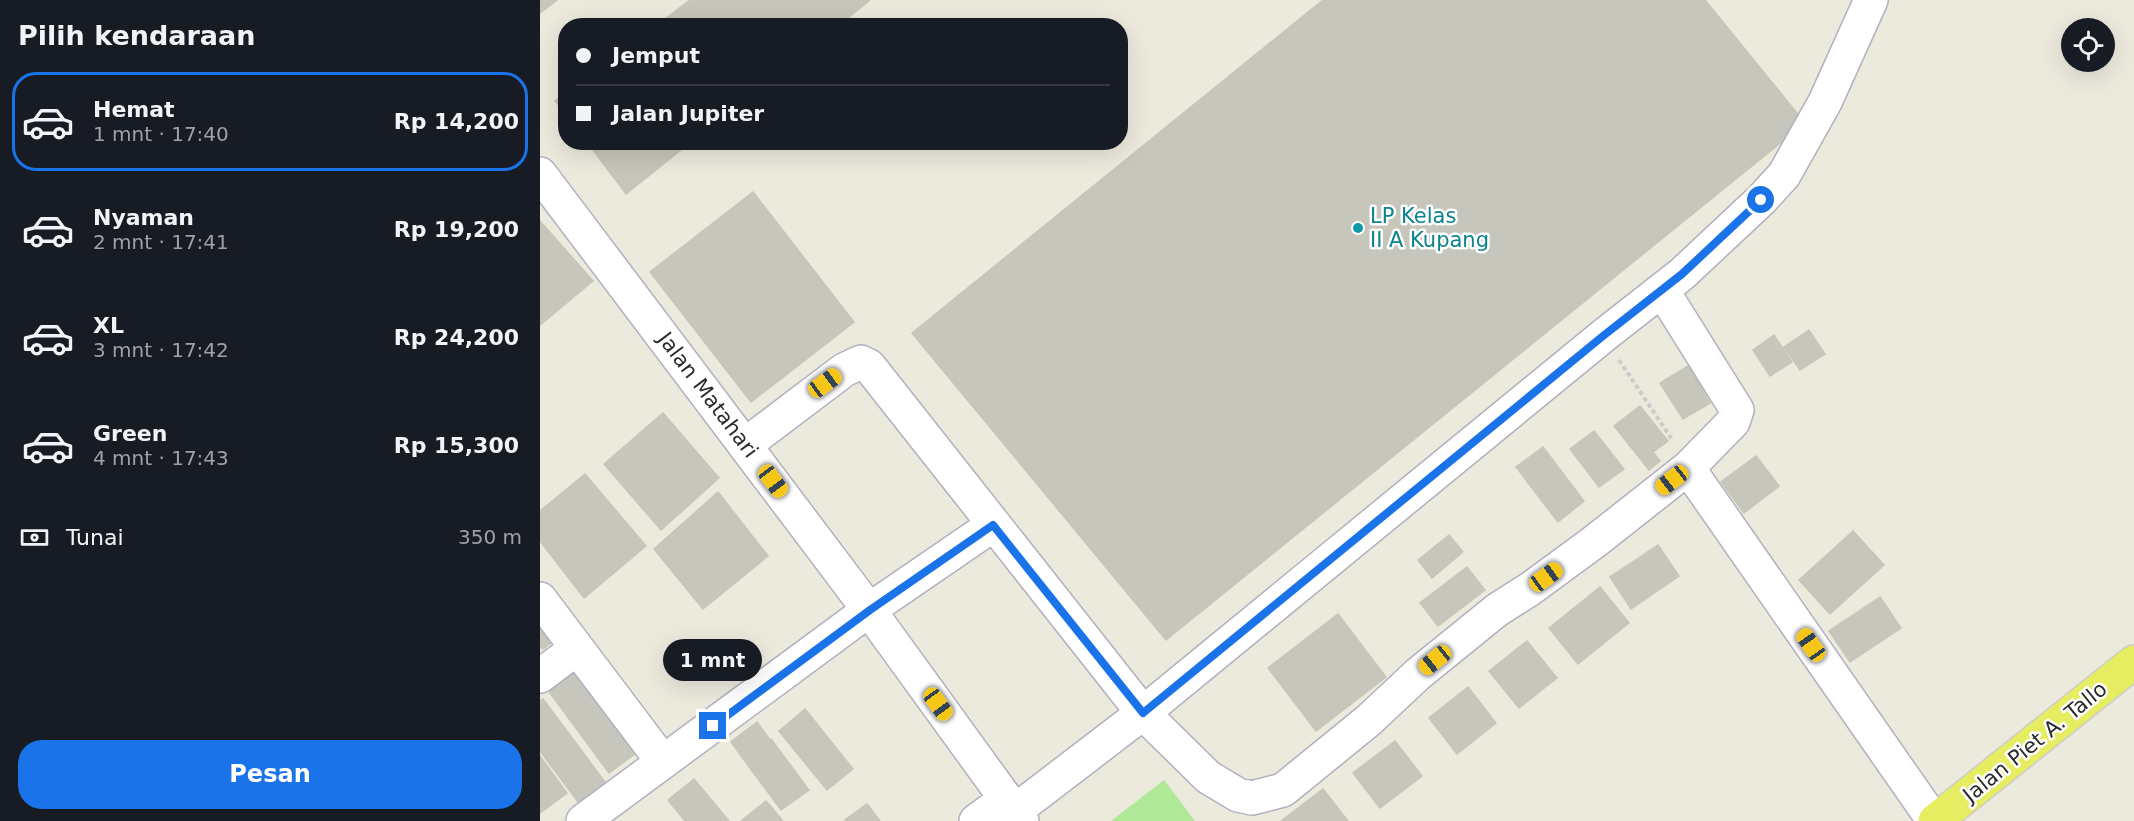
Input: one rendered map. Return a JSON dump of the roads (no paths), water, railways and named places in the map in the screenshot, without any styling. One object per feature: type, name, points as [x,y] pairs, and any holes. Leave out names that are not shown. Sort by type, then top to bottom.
[{"type":"main road","name":"Jalan Piet A. Tallo","points":[[1934,821],[2134,662]]},
{"type":"street","points":[[976,821],[1014,810],[1143,713],[1662,290],[1752,209],[1784,175],[1825,102],[1871,0]]},
{"type":"street","name":"Jalan Matahari","points":[[540,174],[870,610],[1014,810]]},
{"type":"street","points":[[745,445],[844,370],[861,362],[869,366],[1143,713],[1208,777],[1238,795],[1252,798],[1283,790],[1488,617],[1594,542],[1688,468],[1733,422],[1737,410],[1662,290]]},
{"type":"street","points":[[1688,468],[1934,821]]},
{"type":"street","points":[[583,821],[870,610],[993,525]]},
{"type":"street","points":[[540,599],[663,762]]},
{"type":"street","points":[[540,676],[576,649]]},
{"type":"place","name":"LP Kelas II A Kupang","points":[[1358,228]]}]
